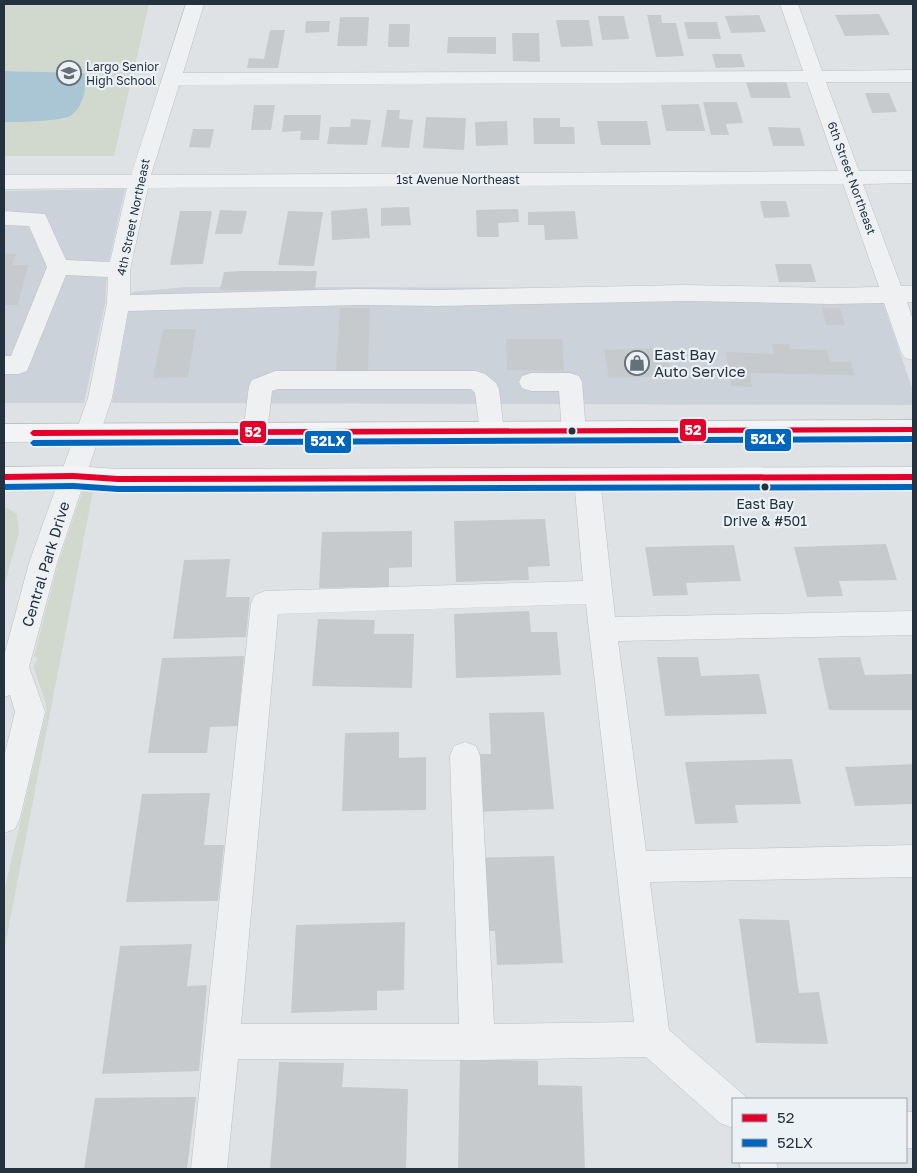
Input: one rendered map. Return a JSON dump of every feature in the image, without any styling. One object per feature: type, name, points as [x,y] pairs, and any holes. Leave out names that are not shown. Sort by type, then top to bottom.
[{"type":"main road","points":[[4,433],[574,432],[913,429]]},
{"type":"main road","points":[[4,477],[73,476],[118,479],[913,477]]},
{"type":"street","name":"4th Street Northeast","points":[[88,434],[100,398],[118,302],[119,270],[139,181],[170,79],[196,4]]},
{"type":"street","name":"6th Street Northeast","points":[[789,4],[852,178],[903,294],[913,352]]},
{"type":"street","points":[[170,79],[913,76]]},
{"type":"street","name":"1st Avenue Northeast","points":[[4,182],[913,177]]},
{"type":"street","points":[[4,218],[37,219],[58,267],[19,365],[4,365]]},
{"type":"street","points":[[58,267],[119,270]]},
{"type":"street","points":[[118,302],[358,297],[446,298],[685,292],[830,296],[903,294]]},
{"type":"street","points":[[255,433],[261,386],[275,380],[476,380],[487,389],[492,432]]},
{"type":"street","points":[[531,382],[570,382],[574,432]]},
{"type":"street","name":"Central Park Drive","points":[[4,818],[30,712],[9,676],[43,563],[88,434]]},
{"type":"street","points":[[587,479],[598,592],[652,1039],[732,1109]]},
{"type":"street","points":[[209,1169],[265,603],[598,592]]},
{"type":"street","points":[[603,629],[913,623]]},
{"type":"street","points":[[465,756],[477,1042]]},
{"type":"street","points":[[631,867],[913,861]]},
{"type":"street","points":[[222,1040],[477,1042],[652,1039]]},
{"type":"shaded area","name":"Largo Senior High School","points":[[4,4],[149,4],[114,156],[4,156],[4,122],[64,119],[73,115],[82,95],[85,74],[4,71]]},
{"type":"shaded area","points":[[125,189],[107,270],[105,304],[84,403],[4,403],[4,191]]},
{"type":"shaded area","points":[[185,287],[878,288],[913,391],[913,405],[112,403],[132,292]]},
{"type":"shaded area","points":[[83,490],[93,491],[4,951],[4,892],[46,712],[46,704],[33,666],[38,659],[34,656],[58,564]]},
{"type":"shaded area","points":[[4,506],[17,514],[19,532],[4,587]]},
{"type":"water","points":[[4,71],[85,74],[85,90],[82,101],[69,117],[40,121],[4,122]]},
{"type":"building","points":[[879,14],[890,35],[845,36],[835,15]]},
{"type":"building","points":[[647,15],[661,15],[662,23],[676,23],[684,56],[656,57]]},
{"type":"building","points":[[759,15],[766,32],[731,33],[725,16]]},
{"type":"building","points":[[598,16],[624,16],[629,39],[602,40]]},
{"type":"building","points":[[340,17],[369,17],[367,46],[337,46]]},
{"type":"building","points":[[556,20],[589,20],[593,46],[561,47]]},
{"type":"building","points":[[306,21],[330,21],[329,32],[305,33]]},
{"type":"building","points":[[684,22],[717,22],[721,39],[688,39]]},
{"type":"building","points":[[389,24],[410,24],[409,47],[388,47]]},
{"type":"building","points":[[270,30],[285,30],[278,68],[247,68],[249,58],[264,59]]},
{"type":"building","points":[[512,33],[539,33],[540,62],[513,61]]},
{"type":"building","points":[[448,37],[496,37],[496,54],[447,53]]},
{"type":"building","points":[[712,54],[741,54],[745,67],[716,68]]},
{"type":"building","points":[[786,81],[791,98],[751,98],[746,82]]},
{"type":"building","points":[[865,93],[889,93],[897,112],[872,113]]},
{"type":"building","points":[[703,102],[737,102],[743,123],[726,124],[729,135],[711,135]]},
{"type":"building","points":[[699,104],[705,131],[666,131],[661,105]]},
{"type":"building","points":[[254,105],[275,105],[271,130],[251,130]]},
{"type":"building","points":[[387,110],[400,110],[399,119],[413,120],[409,148],[381,147]]},
{"type":"building","points":[[284,115],[321,115],[319,140],[300,140],[301,131],[282,132]]},
{"type":"building","points":[[426,117],[466,118],[464,150],[423,148]]},
{"type":"building","points":[[533,118],[560,118],[560,127],[574,127],[575,144],[534,144]]},
{"type":"building","points":[[351,119],[371,120],[367,145],[327,144],[330,127],[350,127]]},
{"type":"building","points":[[507,121],[508,145],[476,146],[475,122]]},
{"type":"building","points":[[597,121],[647,121],[651,145],[601,145]]},
{"type":"building","points":[[768,127],[800,128],[805,146],[773,146]]},
{"type":"building","points":[[193,129],[214,129],[210,148],[189,147]]},
{"type":"building","points":[[760,201],[786,201],[790,217],[764,218]]},
{"type":"building","points":[[409,207],[411,225],[381,226],[381,208]]},
{"type":"building","points":[[367,208],[370,238],[332,240],[331,211]]},
{"type":"building","points":[[518,209],[519,222],[498,223],[499,237],[477,237],[476,210]]},
{"type":"building","points":[[220,210],[247,211],[242,234],[215,234]]},
{"type":"building","points":[[180,211],[212,211],[203,264],[170,265]]},
{"type":"building","points":[[288,211],[323,212],[314,266],[278,265]]},
{"type":"building","points":[[575,211],[578,239],[545,240],[544,225],[528,225],[528,212]]},
{"type":"building","points":[[4,254],[16,254],[12,265],[28,265],[18,305],[4,305]]},
{"type":"building","points":[[775,264],[811,264],[816,282],[779,282]]},
{"type":"building","points":[[317,271],[315,290],[220,290],[224,272]]},
{"type":"building","points":[[340,308],[370,308],[368,371],[336,371]]},
{"type":"building","points":[[822,308],[840,308],[845,325],[826,325]]},
{"type":"building","points":[[163,329],[196,329],[188,377],[153,378]]},
{"type":"building","points":[[506,339],[562,339],[564,371],[507,370]]},
{"type":"building","points":[[772,344],[789,344],[790,349],[827,350],[830,362],[851,362],[854,375],[750,373],[752,387],[731,386],[726,352],[774,354]]},
{"type":"building","name":"East Bay Auto Service","points":[[665,348],[672,376],[609,378],[604,350]]},
{"type":"building","points":[[545,519],[550,566],[528,567],[529,580],[456,582],[454,521]]},
{"type":"building","points":[[412,531],[412,567],[389,568],[389,587],[319,588],[322,532]]},
{"type":"building","points":[[886,544],[897,580],[839,581],[843,596],[807,597],[794,547]]},
{"type":"building","points":[[734,545],[741,581],[686,583],[688,595],[653,596],[645,547]]},
{"type":"building","points":[[230,559],[226,597],[250,597],[246,637],[173,639],[184,560]]},
{"type":"building","points":[[529,611],[531,632],[557,632],[561,675],[456,678],[454,614]]},
{"type":"building","points":[[318,619],[375,620],[374,634],[414,634],[412,688],[312,686]]},
{"type":"building","points":[[244,656],[238,726],[210,727],[207,753],[148,753],[162,658]]},
{"type":"building","points":[[657,657],[698,657],[701,676],[759,674],[767,714],[665,716]]},
{"type":"building","points":[[860,657],[865,675],[913,674],[913,710],[829,710],[818,658]]},
{"type":"building","points":[[544,712],[554,809],[475,812],[473,754],[491,754],[489,713]]},
{"type":"building","points":[[399,732],[399,758],[426,757],[426,810],[342,811],[345,733]]},
{"type":"building","points":[[792,759],[801,804],[735,805],[738,823],[695,824],[685,762]]},
{"type":"building","points":[[913,764],[913,804],[855,806],[845,767]]},
{"type":"building","points":[[210,793],[204,845],[224,845],[218,901],[126,902],[142,794]]},
{"type":"building","points":[[554,856],[563,963],[497,965],[495,931],[473,931],[471,858]]},
{"type":"building","points":[[739,919],[789,920],[799,993],[819,992],[828,1044],[756,1043]]},
{"type":"building","points":[[405,922],[404,990],[377,991],[377,1010],[291,1013],[296,925]]},
{"type":"building","points":[[192,944],[187,986],[207,985],[199,1071],[102,1074],[120,946]]},
{"type":"building","points":[[460,1059],[538,1061],[538,1085],[582,1086],[585,1169],[458,1169]]},
{"type":"building","points":[[279,1062],[344,1063],[342,1087],[408,1089],[406,1169],[270,1169]]},
{"type":"building","points":[[196,1097],[187,1169],[84,1169],[95,1098]]},
{"type":"transit line","name":"52","points":[[33,433],[913,429]]},
{"type":"transit line","name":"52LX","points":[[33,443],[913,439]]},
{"type":"transit line","name":"52","points":[[4,477],[73,476],[118,479],[913,477]]},
{"type":"transit line","name":"52LX","points":[[4,487],[73,486],[118,489],[913,487]]},
{"type":"place","name":"Largo Senior High School","points":[[69,73]]},
{"type":"place","name":"East Bay Auto Service","points":[[637,363]]},
{"type":"place","name":"East Bay Drive & #501","points":[[765,487]]}]
